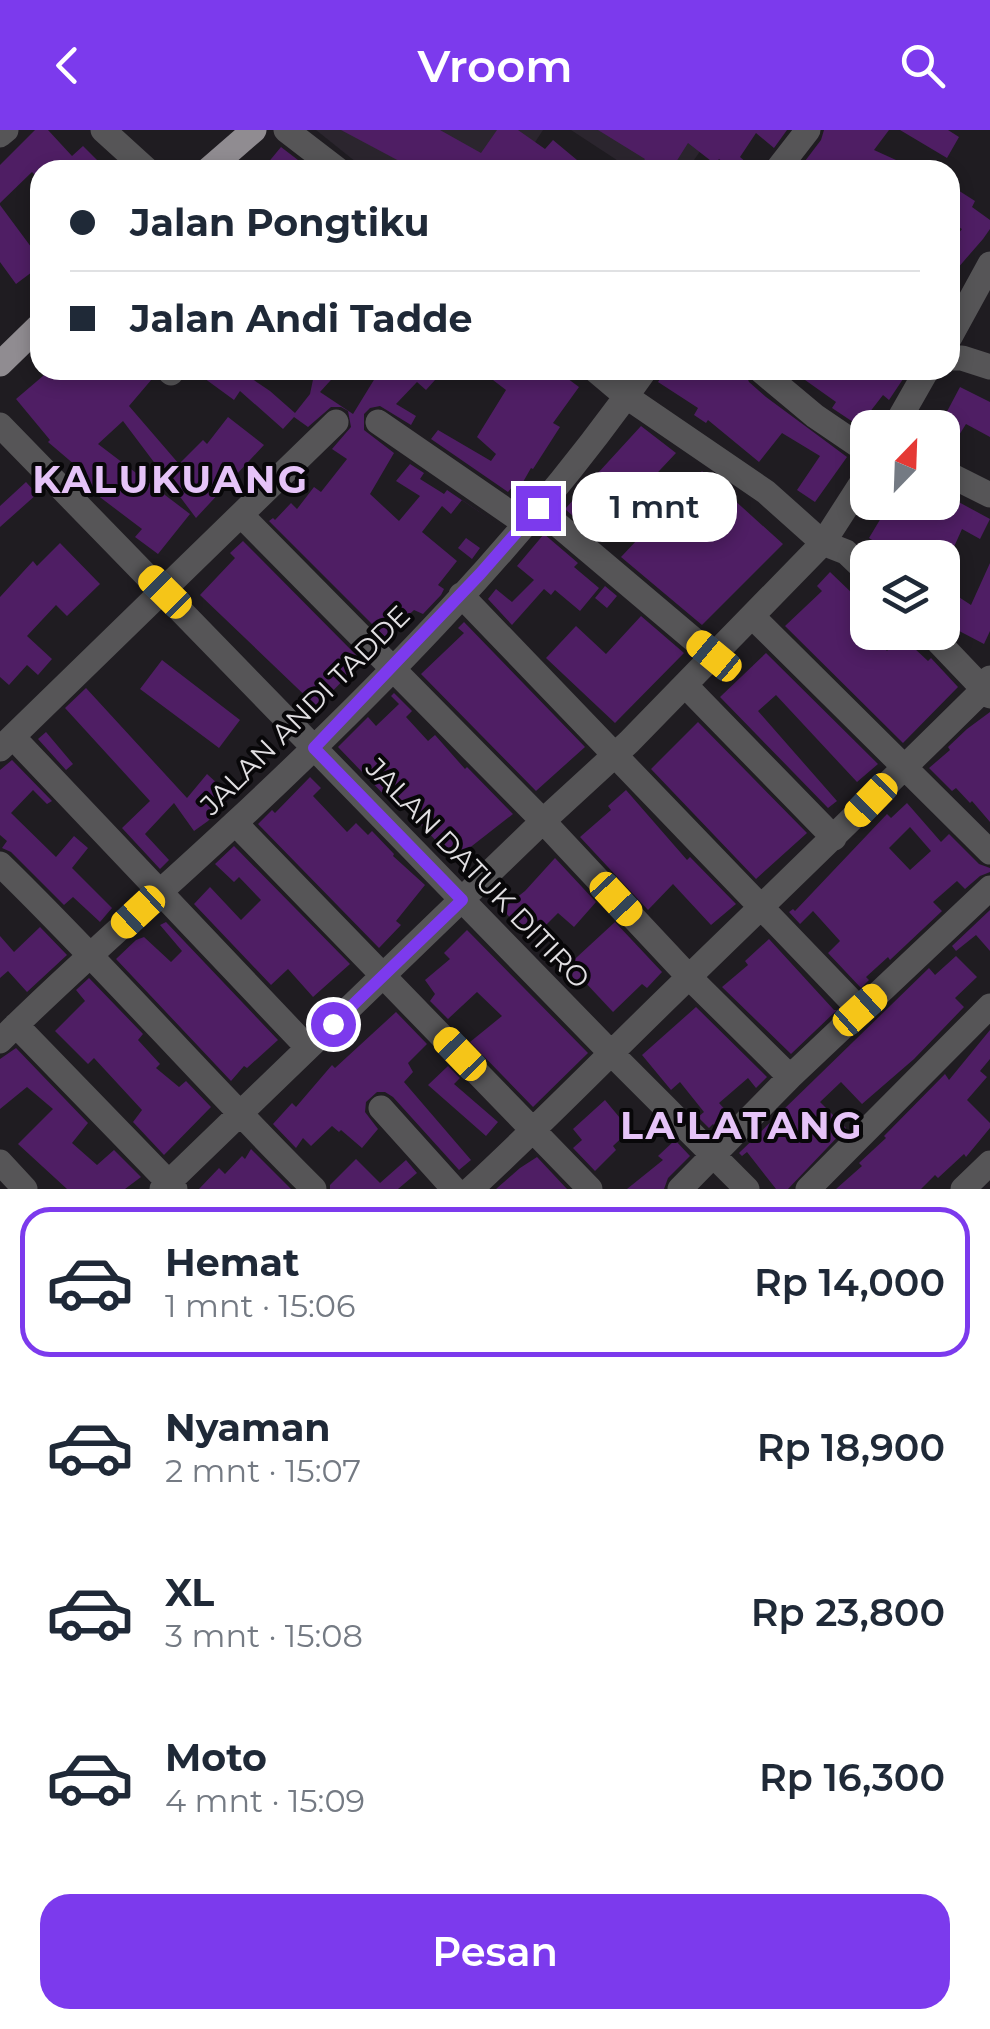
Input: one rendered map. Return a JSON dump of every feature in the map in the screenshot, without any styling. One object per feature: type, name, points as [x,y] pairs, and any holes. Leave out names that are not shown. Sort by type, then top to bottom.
[{"type":"main road","points":[[220,160],[254,130]]},
{"type":"main road","points":[[0,364],[30,335]]},
{"type":"street","points":[[0,135],[6,130]]},
{"type":"street","points":[[103,130],[136,160]]},
{"type":"street","points":[[286,130],[325,160]]},
{"type":"street","points":[[787,160],[808,130]]},
{"type":"street","points":[[960,298],[990,264]]},
{"type":"street","points":[[960,358],[990,368]]},
{"type":"street","points":[[607,380],[766,492],[823,543],[850,556]]},
{"type":"street","name":"JALAN ANDI TADDE","points":[[8,1033],[235,823],[391,670],[532,516],[639,380]]},
{"type":"street","points":[[772,380],[850,440]]},
{"type":"street","points":[[902,410],[915,380]]},
{"type":"street","points":[[308,1048],[161,891],[7,743],[336,422]]},
{"type":"street","points":[[378,422],[532,516],[714,656]]},
{"type":"street","name":"JALAN DATUK DITIRO","points":[[0,425],[747,1189]]},
{"type":"street","points":[[960,480],[990,495]]},
{"type":"street","points":[[8,1033],[168,1187],[542,821],[615,756],[823,543],[850,501]]},
{"type":"street","points":[[242,516],[790,1078]]},
{"type":"street","points":[[460,595],[860,1010]]},
{"type":"street","points":[[752,616],[990,852]]},
{"type":"street","points":[[472,1189],[988,688],[948,650]]},
{"type":"street","points":[[685,685],[834,838]]},
{"type":"street","points":[[235,823],[590,1189]]},
{"type":"street","points":[[0,864],[93,954],[240,1116],[314,1189]]},
{"type":"street","points":[[680,1189],[860,1010],[990,888]]},
{"type":"street","points":[[808,1189],[990,1006]]},
{"type":"street","points":[[381,1108],[454,1189]]},
{"type":"street","points":[[0,1162],[25,1189]]},
{"type":"street","points":[[963,1189],[990,1163]]},
{"type":"shaded area","points":[[316,130],[543,130],[524,160],[354,160]]},
{"type":"shaded area","points":[[571,130],[715,130],[694,160],[617,160]]},
{"type":"building","points":[[35,130],[48,130],[72,156],[83,146],[97,160],[30,160],[30,174],[0,203],[0,165]]},
{"type":"building","points":[[341,130],[440,130],[481,153],[497,130],[518,130],[545,149],[553,140],[577,160],[397,160]]},
{"type":"building","points":[[598,130],[787,130],[774,148],[756,133],[740,157],[743,160],[710,160],[688,143],[677,160],[645,159]]},
{"type":"building","points":[[824,130],[889,130],[874,150],[896,160],[806,160]]},
{"type":"building","points":[[900,130],[948,130],[959,137],[947,158]]},
{"type":"building","points":[[281,147],[298,160],[270,160]]},
{"type":"building","points":[[960,191],[975,201],[972,207],[990,220],[990,229],[960,265]]},
{"type":"building","points":[[0,205],[30,246],[30,274],[16,284],[0,262]]},
{"type":"building","points":[[38,380],[151,380],[129,406],[179,464],[203,440],[207,444],[228,417],[264,445],[196,518],[123,421],[98,444],[190,514],[158,554],[135,537],[142,529],[76,479],[82,471],[48,442],[16,399]]},
{"type":"building","points":[[207,380],[254,380],[295,413],[310,394],[313,380],[331,380],[320,392],[353,414],[374,380],[435,380],[426,390],[417,382],[396,404],[416,416],[411,425],[380,406],[364,414],[364,430],[394,453],[370,494],[399,521],[420,496],[396,481],[410,464],[424,473],[420,479],[462,500],[451,514],[442,506],[422,532],[457,561],[438,585],[444,589],[441,595],[423,614],[414,610],[385,637],[269,521],[275,520],[291,503],[297,509],[314,487],[321,492],[347,459],[332,449],[351,427],[348,411],[331,407],[308,427],[294,417],[283,429],[240,391],[234,400]]},
{"type":"building","points":[[493,380],[570,380],[579,387],[553,423],[560,427],[533,469],[519,489],[513,486],[508,492],[431,439],[438,430],[491,461],[496,454],[477,437],[506,390]]},
{"type":"building","points":[[748,380],[847,457],[815,502],[797,490],[820,456],[782,433],[759,462],[708,420],[706,423],[694,415],[698,408],[658,382]]},
{"type":"building","points":[[805,380],[902,380],[889,400],[883,395],[871,410],[850,410],[850,420],[832,408],[836,402]]},
{"type":"building","points":[[960,387],[990,402],[990,437],[966,424],[960,434],[960,410],[948,410]]},
{"type":"building","points":[[641,426],[676,453],[597,537],[565,509]]},
{"type":"building","points":[[702,471],[783,544],[702,625],[621,557]]},
{"type":"building","points":[[26,482],[37,494],[0,527],[0,506]]},
{"type":"building","points":[[960,503],[990,519],[980,539],[962,529],[957,540],[869,538],[880,520],[960,520]]},
{"type":"building","points":[[544,534],[578,563],[574,567],[599,588],[580,611],[555,590],[551,595],[544,589],[512,625],[488,599],[496,589],[512,602],[534,580],[517,566]]},
{"type":"building","points":[[466,538],[480,548],[472,559],[458,548]]},
{"type":"building","points":[[243,541],[362,661],[317,707],[200,595],[235,558],[230,553]]},
{"type":"building","points":[[60,543],[100,584],[67,616],[56,605],[27,636],[52,659],[38,675],[27,665],[9,685],[0,677],[0,597],[33,561],[37,566]]},
{"type":"building","points":[[990,563],[990,631],[984,644],[960,631],[960,598],[971,605]]},
{"type":"building","points":[[830,572],[850,591],[850,650],[916,650],[928,661],[931,658],[958,687],[903,743],[785,626],[822,591],[817,586]]},
{"type":"building","points":[[605,586],[617,596],[607,608],[595,598]]},
{"type":"building","points":[[641,616],[684,653],[615,723],[546,658],[576,626],[606,654]]},
{"type":"building","points":[[464,622],[585,747],[536,791],[421,674],[464,633],[458,628]]},
{"type":"building","points":[[766,653],[878,764],[857,782],[776,695],[758,711],[837,801],[828,808],[720,697]]},
{"type":"building","points":[[162,660],[240,720],[219,748],[140,689]]},
{"type":"building","points":[[86,688],[187,798],[207,774],[231,796],[194,831],[174,803],[145,834],[169,860],[160,869],[122,828],[150,801],[65,708]]},
{"type":"building","points":[[394,693],[412,711],[406,717],[428,741],[435,735],[513,814],[454,860],[396,798],[391,802],[338,747],[368,717],[376,726],[399,704],[391,696]]},
{"type":"building","points":[[990,712],[990,822],[972,801],[956,788],[952,791],[929,768],[967,729]]},
{"type":"building","points":[[698,722],[807,833],[756,879],[651,769]]},
{"type":"building","points":[[46,732],[73,764],[66,770],[38,739]]},
{"type":"building","points":[[12,760],[52,801],[47,804],[33,790],[11,813],[56,857],[74,836],[88,848],[72,868],[112,908],[100,922],[73,897],[64,905],[11,852],[2,848],[7,841],[0,835],[0,770]]},
{"type":"building","points":[[310,777],[321,788],[313,796],[347,832],[356,823],[368,835],[372,831],[425,885],[396,921],[401,925],[379,948],[258,824],[272,810],[275,813]]},
{"type":"building","points":[[626,790],[687,860],[690,857],[736,904],[711,925],[673,884],[648,910],[580,837],[611,810],[608,806]]},
{"type":"building","points":[[907,803],[941,842],[949,834],[990,872],[965,889],[957,881],[933,902],[942,911],[866,977],[869,980],[861,988],[828,953],[840,941],[813,911],[800,924],[789,912],[795,911],[887,814],[891,818]],"holes":[[[910,827],[931,851],[910,870],[889,848]]]},
{"type":"building","points":[[234,846],[350,964],[313,997],[288,969],[271,985],[194,904],[210,887],[241,920],[261,900],[239,877],[234,882],[215,864]]},
{"type":"building","points":[[555,858],[596,902],[574,927],[558,913],[531,940],[502,909]]},
{"type":"building","points":[[990,910],[990,951],[976,935],[956,951],[952,946]]},
{"type":"building","points":[[166,922],[278,1040],[231,1081],[116,959],[144,937],[171,962],[182,951],[160,925]]},
{"type":"building","points":[[615,922],[662,972],[647,988],[642,984],[613,1012],[583,980],[579,984],[564,969]]},
{"type":"building","points":[[40,927],[67,955],[27,992],[8,971],[0,978],[0,936],[14,952]]},
{"type":"building","points":[[467,930],[588,1053],[533,1107],[470,1042],[502,1016],[477,992],[448,1019],[430,1001],[435,994],[425,980],[450,959],[444,953]]},
{"type":"building","points":[[769,939],[837,1010],[791,1054],[722,987],[748,965],[745,961]]},
{"type":"building","points":[[956,956],[977,977],[955,998],[964,1007],[914,1059],[862,1104],[841,1082],[820,1102],[846,1128],[788,1189],[776,1189],[747,1152],[742,1156],[739,1153],[929,968],[935,975]]},
{"type":"building","points":[[89,978],[143,1034],[138,1040],[160,1064],[156,1068],[179,1087],[186,1081],[211,1107],[164,1155],[133,1122],[142,1110],[94,1058],[88,1064],[55,1031],[85,1001],[76,990]]},
{"type":"building","points":[[696,1007],[767,1077],[756,1088],[748,1078],[719,1103],[730,1115],[717,1128],[713,1124],[709,1128],[698,1117],[704,1112],[680,1082],[671,1090],[642,1055]]},
{"type":"building","points":[[396,1012],[427,1044],[408,1063],[413,1072],[404,1082],[471,1160],[459,1170],[385,1092],[377,1092],[366,1102],[365,1112],[378,1129],[362,1148],[332,1126],[311,1146],[303,1138],[296,1148],[273,1124],[292,1103],[296,1107],[332,1065],[335,1068]]},
{"type":"building","points":[[990,1030],[990,1059],[980,1071],[987,1077],[967,1100],[990,1123],[990,1128],[966,1157],[964,1154],[921,1189],[836,1189],[862,1166],[859,1163],[945,1074],[949,1080]]},
{"type":"building","points":[[16,1048],[88,1123],[72,1143],[97,1165],[114,1150],[141,1177],[125,1189],[67,1189],[18,1144],[53,1109],[27,1087],[0,1109],[0,1059]]},
{"type":"building","points":[[448,1066],[460,1078],[454,1084],[498,1122],[486,1136],[428,1085]]},
{"type":"building","points":[[605,1100],[630,1130],[595,1171],[573,1148],[582,1140],[573,1129]]},
{"type":"building","points":[[675,1140],[690,1156],[668,1178],[664,1189],[627,1189],[663,1160],[658,1156]]},
{"type":"building","points":[[251,1149],[291,1189],[199,1189],[219,1168],[225,1174],[242,1156],[245,1159]]},
{"type":"building","points":[[537,1157],[567,1189],[496,1189],[520,1168]]},
{"type":"building","points":[[356,1159],[380,1183],[406,1160],[417,1173],[398,1189],[330,1189]]},
{"type":"district","name":"KALUKUANG","points":[[171,479]]},
{"type":"district","name":"LA'LATANG","points":[[742,1125]]},
{"type":"route","points":[[333,1024],[462,900],[314,748],[391,670],[538,508]]}]
